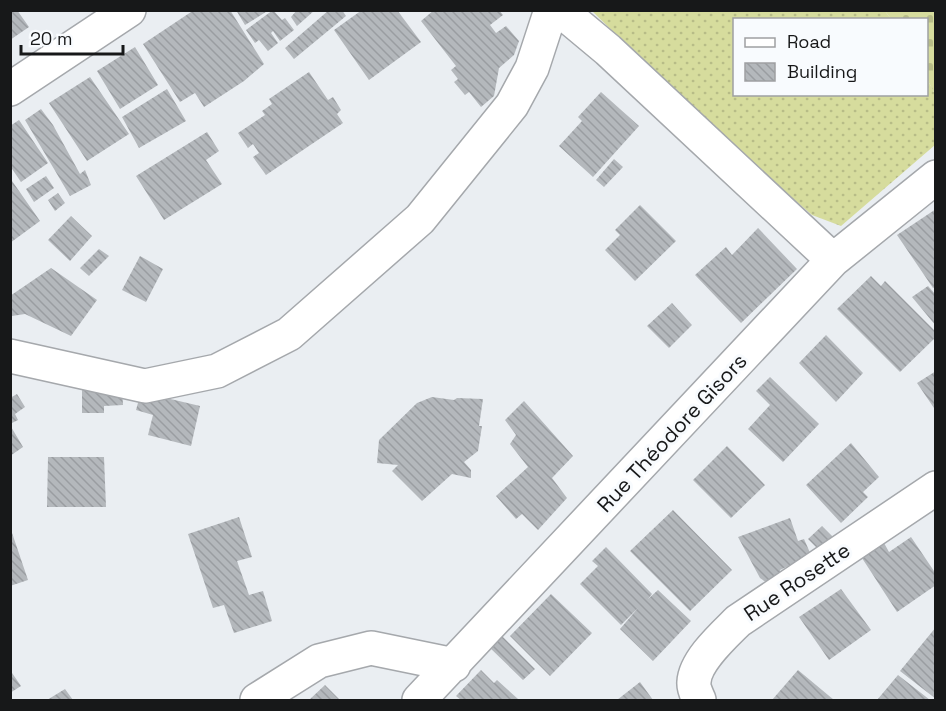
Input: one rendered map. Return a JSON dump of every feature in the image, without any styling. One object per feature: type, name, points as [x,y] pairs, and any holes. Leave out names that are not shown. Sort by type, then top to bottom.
[{"type":"street","points":[[10,89],[129,10]]},
{"type":"street","points":[[10,356],[145,386],[217,370],[290,334],[420,219],[512,105],[531,68],[551,10]]},
{"type":"street","points":[[560,10],[608,50],[833,260]]},
{"type":"street","name":"Rue Théodore Gisors","points":[[419,700],[833,260],[936,177]]},
{"type":"street","name":"Rue Rosette","points":[[699,700],[693,684],[699,667],[718,641],[738,621],[936,488]]},
{"type":"street","points":[[258,700],[318,661],[371,648],[454,665]]},
{"type":"green space","points":[[592,11],[885,11],[890,18],[733,18],[733,96],[928,96],[928,81],[935,94],[935,145],[841,226],[812,215],[686,103]]},
{"type":"green space","points":[[885,11],[935,11],[935,94],[928,81],[928,18],[890,18]]},
{"type":"building","points":[[10,10],[17,10],[29,27],[10,40]]},
{"type":"building","points":[[194,10],[230,10],[264,64],[244,81],[204,107],[195,93],[180,102],[143,44]]},
{"type":"building","points":[[236,10],[269,10],[245,25]]},
{"type":"building","points":[[273,10],[282,20],[285,18],[294,30],[280,41],[273,31],[271,33],[278,43],[268,51],[259,40],[255,43],[246,30]]},
{"type":"building","points":[[297,10],[315,10],[297,26],[291,17]]},
{"type":"building","points":[[329,10],[342,10],[346,16],[294,59],[285,48]]},
{"type":"building","points":[[362,10],[397,10],[421,42],[369,80],[334,30]]},
{"type":"building","points":[[434,10],[499,10],[503,15],[490,25],[496,33],[506,26],[519,41],[514,55],[499,68],[494,96],[481,107],[469,92],[465,95],[454,82],[458,79],[451,70],[456,66],[421,21]]},
{"type":"building","points":[[135,47],[158,85],[120,109],[97,71]]},
{"type":"building","points":[[309,72],[328,100],[333,97],[341,110],[337,114],[343,123],[266,175],[253,157],[259,153],[253,144],[248,148],[238,133],[265,115],[262,111],[272,104],[269,99]]},
{"type":"building","points":[[90,77],[129,134],[87,161],[49,103]]},
{"type":"building","points":[[167,89],[186,121],[139,148],[122,117]]},
{"type":"building","points":[[601,92],[639,126],[593,177],[559,146],[582,121],[578,117]]},
{"type":"building","points":[[41,109],[53,125],[80,174],[85,170],[91,185],[70,196],[25,120]]},
{"type":"building","points":[[19,120],[48,163],[21,182],[10,166],[10,126]]},
{"type":"building","points":[[207,132],[219,151],[206,160],[222,184],[164,220],[136,176]]},
{"type":"building","points":[[614,159],[623,167],[604,187],[596,180]]},
{"type":"building","points":[[46,176],[54,188],[34,202],[26,189]]},
{"type":"building","points":[[10,178],[40,221],[10,243]]},
{"type":"building","points":[[58,193],[65,203],[55,211],[48,200]]},
{"type":"building","points":[[640,205],[676,241],[635,281],[605,250],[620,235],[615,230]]},
{"type":"building","points":[[936,209],[936,287],[933,288],[897,235]]},
{"type":"building","points":[[71,216],[92,236],[70,261],[48,240]]},
{"type":"building","points":[[758,228],[797,269],[741,323],[695,275],[726,247],[732,255]]},
{"type":"building","points":[[99,249],[109,256],[89,276],[80,268]]},
{"type":"building","points":[[140,256],[163,269],[146,302],[122,290]]},
{"type":"building","points":[[51,268],[97,300],[71,336],[25,314],[12,316],[10,314],[10,296]]},
{"type":"building","points":[[871,276],[881,286],[885,281],[936,332],[936,337],[900,372],[837,309]]},
{"type":"building","points":[[928,286],[936,295],[936,326],[912,297]]},
{"type":"building","points":[[672,303],[692,325],[669,348],[647,326]]},
{"type":"building","points":[[826,335],[863,373],[836,402],[799,363]]},
{"type":"building","points":[[936,371],[936,411],[917,383]]},
{"type":"building","points":[[770,377],[819,424],[783,462],[748,429],[770,405],[756,391]]},
{"type":"building","points":[[82,388],[122,388],[123,405],[104,406],[104,413],[82,413]]},
{"type":"building","points":[[141,392],[200,406],[191,446],[148,435],[153,415],[136,410]]},
{"type":"building","points":[[17,394],[25,407],[15,414],[18,420],[10,424],[10,398]]},
{"type":"building","points":[[432,397],[454,400],[457,398],[483,399],[479,426],[482,426],[478,451],[464,462],[471,470],[471,478],[452,474],[422,501],[392,471],[398,465],[377,463],[379,440],[417,403]]},
{"type":"building","points":[[524,401],[573,456],[552,478],[567,498],[538,530],[522,514],[516,519],[496,496],[528,467],[510,444],[516,435],[505,420]]},
{"type":"building","points":[[10,425],[23,447],[10,456]]},
{"type":"building","points":[[851,443],[879,477],[863,492],[868,497],[841,523],[806,485]]},
{"type":"building","points":[[727,446],[765,485],[731,518],[693,480]]},
{"type":"building","points":[[48,457],[104,457],[106,507],[47,507]]},
{"type":"building","points":[[673,510],[732,570],[690,611],[630,551]]},
{"type":"building","points":[[239,517],[252,557],[237,561],[249,595],[263,591],[272,621],[234,633],[224,605],[213,608],[188,534]]},
{"type":"building","points":[[790,518],[798,541],[804,539],[811,555],[780,570],[782,578],[767,583],[760,578],[738,537]]},
{"type":"building","points":[[822,526],[834,538],[819,550],[808,539]]},
{"type":"building","points":[[10,527],[28,580],[10,586]]},
{"type":"building","points":[[911,537],[936,574],[936,585],[897,612],[862,558],[884,543],[889,552]]},
{"type":"building","points":[[606,547],[652,594],[648,599],[658,590],[691,621],[653,661],[620,629],[638,608],[621,625],[580,584],[598,566],[592,561]]},
{"type":"building","points":[[841,589],[871,630],[829,660],[799,617]]},
{"type":"building","points":[[551,594],[592,633],[550,676],[510,636]]},
{"type":"building","points":[[936,627],[936,699],[900,671]]},
{"type":"building","points":[[498,632],[535,669],[523,680],[487,645]]},
{"type":"building","points":[[10,670],[21,686],[10,693]]},
{"type":"building","points":[[481,670],[494,683],[497,680],[519,700],[461,700],[456,696]]},
{"type":"building","points":[[798,670],[834,700],[772,700]]},
{"type":"building","points":[[898,675],[930,700],[877,700]]},
{"type":"building","points":[[640,682],[653,700],[617,700]]},
{"type":"building","points":[[325,685],[340,700],[309,700]]},
{"type":"building","points":[[65,689],[73,700],[47,700]]}]
